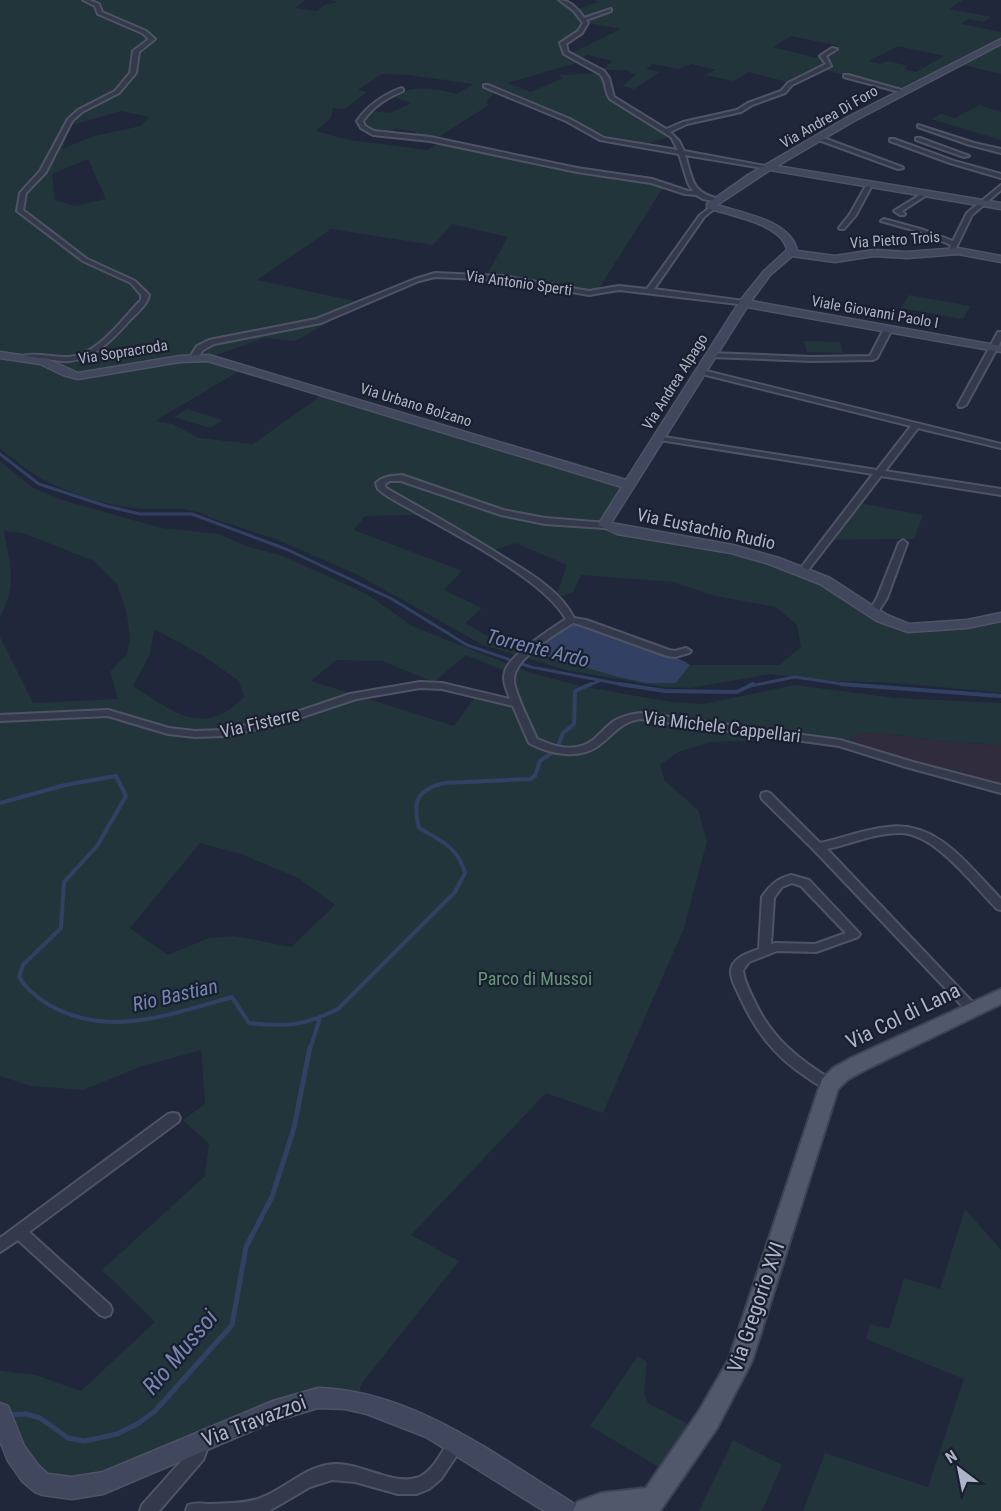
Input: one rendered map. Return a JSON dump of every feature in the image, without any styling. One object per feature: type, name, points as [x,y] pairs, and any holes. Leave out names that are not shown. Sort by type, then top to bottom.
[{"type":"main road","name":"Via Col di Lana","points":[[829,1085],[840,1074],[858,1064],[1001,996]]},
{"type":"main road","name":"Via Gregorio XVI","points":[[649,1504],[711,1414],[740,1361],[829,1085]]},
{"type":"main road","points":[[585,1510],[630,1509],[649,1504]]},
{"type":"street","name":"Via Sopracroda","points":[[25,358],[41,355],[67,359],[88,356],[99,348],[144,301],[145,295],[133,282],[85,260],[20,211],[23,193],[43,172],[72,117],[117,92],[133,73],[136,51],[152,39],[144,32],[100,13],[97,5],[85,0]]},
{"type":"street","points":[[561,0],[585,20]]},
{"type":"street","points":[[585,20],[609,10]]},
{"type":"street","points":[[585,20],[580,33],[563,44],[566,53],[605,75],[611,84],[612,98],[667,131],[680,143],[697,193]]},
{"type":"street","name":"Via Andrea Di Foro","points":[[715,204],[768,167],[818,138],[902,91],[1001,41]]},
{"type":"street","points":[[667,131],[685,123],[739,111],[750,104],[783,92],[790,84],[829,65],[823,56],[834,49]]},
{"type":"street","name":"Via Andrea Di Foro","points":[[846,76],[902,91]]},
{"type":"street","name":"Via Andrea Di Foro","points":[[486,87],[568,120],[598,137],[768,167]]},
{"type":"street","points":[[401,90],[375,102],[366,110],[360,121],[363,127],[373,133],[430,139],[577,170],[652,181],[687,193],[697,193],[715,204],[772,225],[793,249],[791,253]]},
{"type":"street","points":[[920,126],[1001,151]]},
{"type":"street","points":[[818,138],[900,168]]},
{"type":"street","points":[[918,139],[966,156]]},
{"type":"street","points":[[892,140],[952,162],[1001,176]]},
{"type":"street","points":[[952,162],[990,148]]},
{"type":"street","points":[[768,167],[1001,206]]},
{"type":"street","points":[[842,228],[853,215],[869,185]]},
{"type":"street","points":[[884,220],[922,231],[954,247],[969,214],[980,202],[1001,187]]},
{"type":"street","points":[[902,214],[897,211],[925,194]]},
{"type":"street","points":[[649,291],[702,216],[715,204]]},
{"type":"street","name":"Via Pietro Trois","points":[[791,253],[835,259],[874,253],[908,255],[954,247],[1001,259]]},
{"type":"street","name":"Via Andrea Alpago","points":[[604,525],[744,303],[764,276],[791,253]]},
{"type":"street","name":"Via Antonio Sperti","points":[[194,357],[200,348],[212,342],[318,321],[409,283],[435,275],[496,277],[589,292],[619,288],[744,303]]},
{"type":"street","name":"Viale Giovanni Paolo I","points":[[744,303],[998,348]]},
{"type":"street","points":[[711,355],[827,359],[873,358],[888,329]]},
{"type":"street","points":[[962,405],[998,348],[1001,334]]},
{"type":"street","name":"Via Sopracroda","points":[[0,355],[43,361],[78,376],[194,357]]},
{"type":"street","name":"Via Urbano Bolzano","points":[[194,357],[209,358],[630,485]]},
{"type":"street","points":[[701,371],[1001,447]]},
{"type":"street","points":[[803,571],[916,425]]},
{"type":"street","points":[[660,438],[1001,492]]},
{"type":"street","points":[[604,525],[545,521],[501,512],[402,478],[388,478],[380,483],[382,489],[466,537],[549,593],[563,605],[571,620],[583,622],[671,654],[686,651]]},
{"type":"street","name":"Via Eustachio Rudio","points":[[604,525],[617,530],[744,552],[803,571],[835,586],[873,613],[898,625],[917,628],[967,624],[1001,617]]},
{"type":"street","points":[[873,613],[882,598],[903,543]]},
{"type":"street","name":"Via Michele Cappellari","points":[[571,620],[525,652],[510,670],[509,682],[517,704],[532,739],[538,744],[573,753],[587,749],[625,718],[641,716],[833,741],[931,771],[1001,789]]},
{"type":"street","name":"Via Fisterre","points":[[0,718],[99,712],[115,714],[181,733],[224,733],[281,721],[354,696],[420,685],[442,686],[517,704]]},
{"type":"street","points":[[766,796],[818,847],[972,1009]]},
{"type":"street","points":[[818,847],[881,832],[909,830],[936,843],[1001,906]]},
{"type":"street","points":[[765,951],[768,897],[778,884],[791,879],[805,883],[854,934],[816,948],[785,946],[765,951],[745,959],[737,969],[752,1011],[781,1052],[829,1085]]},
{"type":"street","points":[[0,1246],[173,1118]]},
{"type":"street","points":[[19,1232],[105,1310]]},
{"type":"street","name":"Via Travazzoi","points":[[4,1431],[20,1460],[37,1479],[51,1486],[72,1488],[103,1483],[273,1411],[305,1400],[330,1398],[367,1404],[433,1429],[585,1510]]},
{"type":"street","points":[[148,1511],[196,1455],[202,1440]]},
{"type":"street","points":[[212,1511],[249,1510],[260,1507],[314,1477],[334,1472],[354,1472],[401,1488],[419,1485],[435,1474],[457,1443]]},
{"type":"street","points":[[194,1511],[206,1511]]},
{"type":"shaded area","points":[[869,732],[1001,745],[1001,792],[847,748],[852,736]]},
{"type":"green space","points":[[0,0],[306,0],[295,8],[317,11],[325,5],[338,2],[329,0],[560,0],[574,10],[599,2],[594,0],[963,0],[949,9],[992,17],[983,22],[968,19],[961,24],[1001,32],[1001,74],[955,63],[907,90],[820,69],[791,83],[749,72],[733,81],[705,75],[716,70],[691,64],[678,69],[653,64],[646,69],[660,72],[634,89],[622,86],[636,75],[626,70],[602,70],[613,61],[587,55],[576,60],[580,62],[507,83],[531,92],[563,78],[559,75],[603,73],[612,96],[672,136],[642,145],[608,141],[500,91],[495,92],[486,102],[489,105],[434,140],[412,136],[416,132],[395,129],[387,134],[373,132],[359,126],[364,110],[390,113],[411,103],[391,96],[415,89],[439,90],[457,94],[473,84],[409,75],[382,74],[358,90],[367,92],[345,109],[333,108],[331,118],[316,131],[349,140],[427,150],[442,142],[664,186],[598,290],[589,291],[486,276],[508,237],[452,224],[433,245],[331,229],[257,280],[363,303],[295,341],[264,338],[211,357],[246,367],[155,421],[172,424],[199,438],[253,444],[326,392],[632,485],[602,528],[732,551],[801,572],[858,603],[915,627],[1001,616],[1001,693],[770,674],[691,688],[663,687],[566,670],[483,645],[358,575],[276,539],[193,511],[174,508],[134,508],[87,498],[42,479],[0,449]],"holes":[[[588,23],[621,29],[569,54],[563,49],[564,41]],[[791,36],[839,46],[816,58],[773,47]],[[898,46],[944,56],[916,72],[904,69],[909,66],[887,61],[881,64],[869,61]],[[121,111],[149,117],[141,126],[94,136],[62,149],[72,125]],[[88,159],[106,199],[75,206],[55,200],[52,174]],[[417,515],[458,531],[491,551],[515,543],[567,565],[555,599],[573,592],[581,575],[673,582],[715,596],[776,607],[797,625],[801,647],[779,665],[690,665],[676,683],[645,683],[618,677],[494,640],[465,623],[482,608],[444,590],[462,571],[354,530],[365,516]]]},
{"type":"green space","points":[[979,105],[1001,112],[1001,140],[931,119],[941,114],[955,118]]},
{"type":"green space","points":[[909,295],[970,306],[963,319],[901,308]]},
{"type":"green space","points":[[804,341],[840,342],[843,353],[807,352]]},
{"type":"green space","points":[[187,409],[223,420],[210,428],[174,417]]},
{"type":"green space","name":"Parco di Mussoi","points":[[0,461],[32,487],[62,500],[161,528],[219,534],[246,546],[283,556],[367,594],[412,626],[528,672],[580,686],[671,702],[704,704],[795,685],[895,698],[1001,703],[1001,745],[869,732],[852,736],[847,748],[799,739],[711,742],[678,752],[660,765],[665,781],[698,810],[707,841],[684,928],[603,1113],[546,1093],[411,1235],[459,1261],[362,1383],[357,1398],[330,1393],[132,1467],[60,1485],[0,1437],[0,1371],[36,1375],[81,1391],[155,1322],[102,1270],[205,1176],[209,1144],[183,1120],[205,1104],[201,1050],[140,1067],[83,1090],[31,1086],[0,1076],[0,637],[33,703],[118,699],[110,672],[127,654],[130,639],[127,614],[117,584],[94,561],[23,533],[4,531],[11,584],[6,605],[0,617]],"holes":[[[154,629],[202,655],[239,681],[244,697],[229,710],[215,717],[201,719],[175,712],[133,686],[150,654]],[[466,655],[514,675],[523,706],[476,696],[454,726],[311,681],[336,660],[382,661],[434,682]],[[200,843],[241,854],[298,878],[335,905],[291,947],[235,936],[209,938],[168,955],[130,928]]]},
{"type":"green space","points":[[859,503],[923,515],[914,539],[828,540]]},
{"type":"green space","points":[[965,1209],[1001,1250],[1001,1511],[803,1511],[825,1453],[928,1487],[964,1379],[866,1339],[870,1324],[889,1329],[904,1278],[940,1289]]},
{"type":"green space","points":[[638,1356],[647,1362],[644,1393],[648,1403],[690,1425],[662,1469],[590,1426]]},
{"type":"green space","points":[[733,1440],[782,1465],[762,1511],[699,1511]]},
{"type":"water","points":[[574,619],[690,665],[676,683],[645,683],[524,650]]},
{"type":"waterway","name":"Torrente Ardo","points":[[0,454],[39,484],[106,506],[140,514],[192,514],[286,549],[392,599],[467,645],[531,667],[630,686]]},
{"type":"waterway","name":"Torrente Ardo","points":[[750,686],[795,677],[844,684]]},
{"type":"waterway","name":"Torrente Ardo","points":[[588,686],[599,681]]},
{"type":"waterway","name":"Rio Bastian","points":[[0,803],[65,785],[116,776],[126,796],[97,846],[64,882],[61,928],[23,965],[19,977],[29,989],[49,1005],[72,1015],[117,1022],[163,1016],[232,997],[249,1023],[284,1025],[305,1022],[338,1009],[455,892],[465,873],[458,857],[448,846],[419,828],[416,811],[422,793],[444,783],[530,779],[535,776],[540,761],[557,749],[563,733],[574,724],[575,691],[591,684]]},
{"type":"waterway","name":"Torrente Ardo","points":[[620,684],[665,691],[737,692],[753,684]]},
{"type":"waterway","name":"Torrente Ardo","points":[[844,684],[1001,696]]},
{"type":"waterway","name":"Torrente Ardo","points":[[844,684],[856,686]]},
{"type":"waterway","name":"Rio Mussoi","points":[[310,1049],[320,1018]]},
{"type":"waterway","name":"Rio Mussoi","points":[[0,1415],[26,1414],[40,1418],[68,1438],[85,1441],[117,1434],[139,1423],[155,1411],[232,1325],[246,1247],[272,1197],[294,1128],[310,1047]]}]
